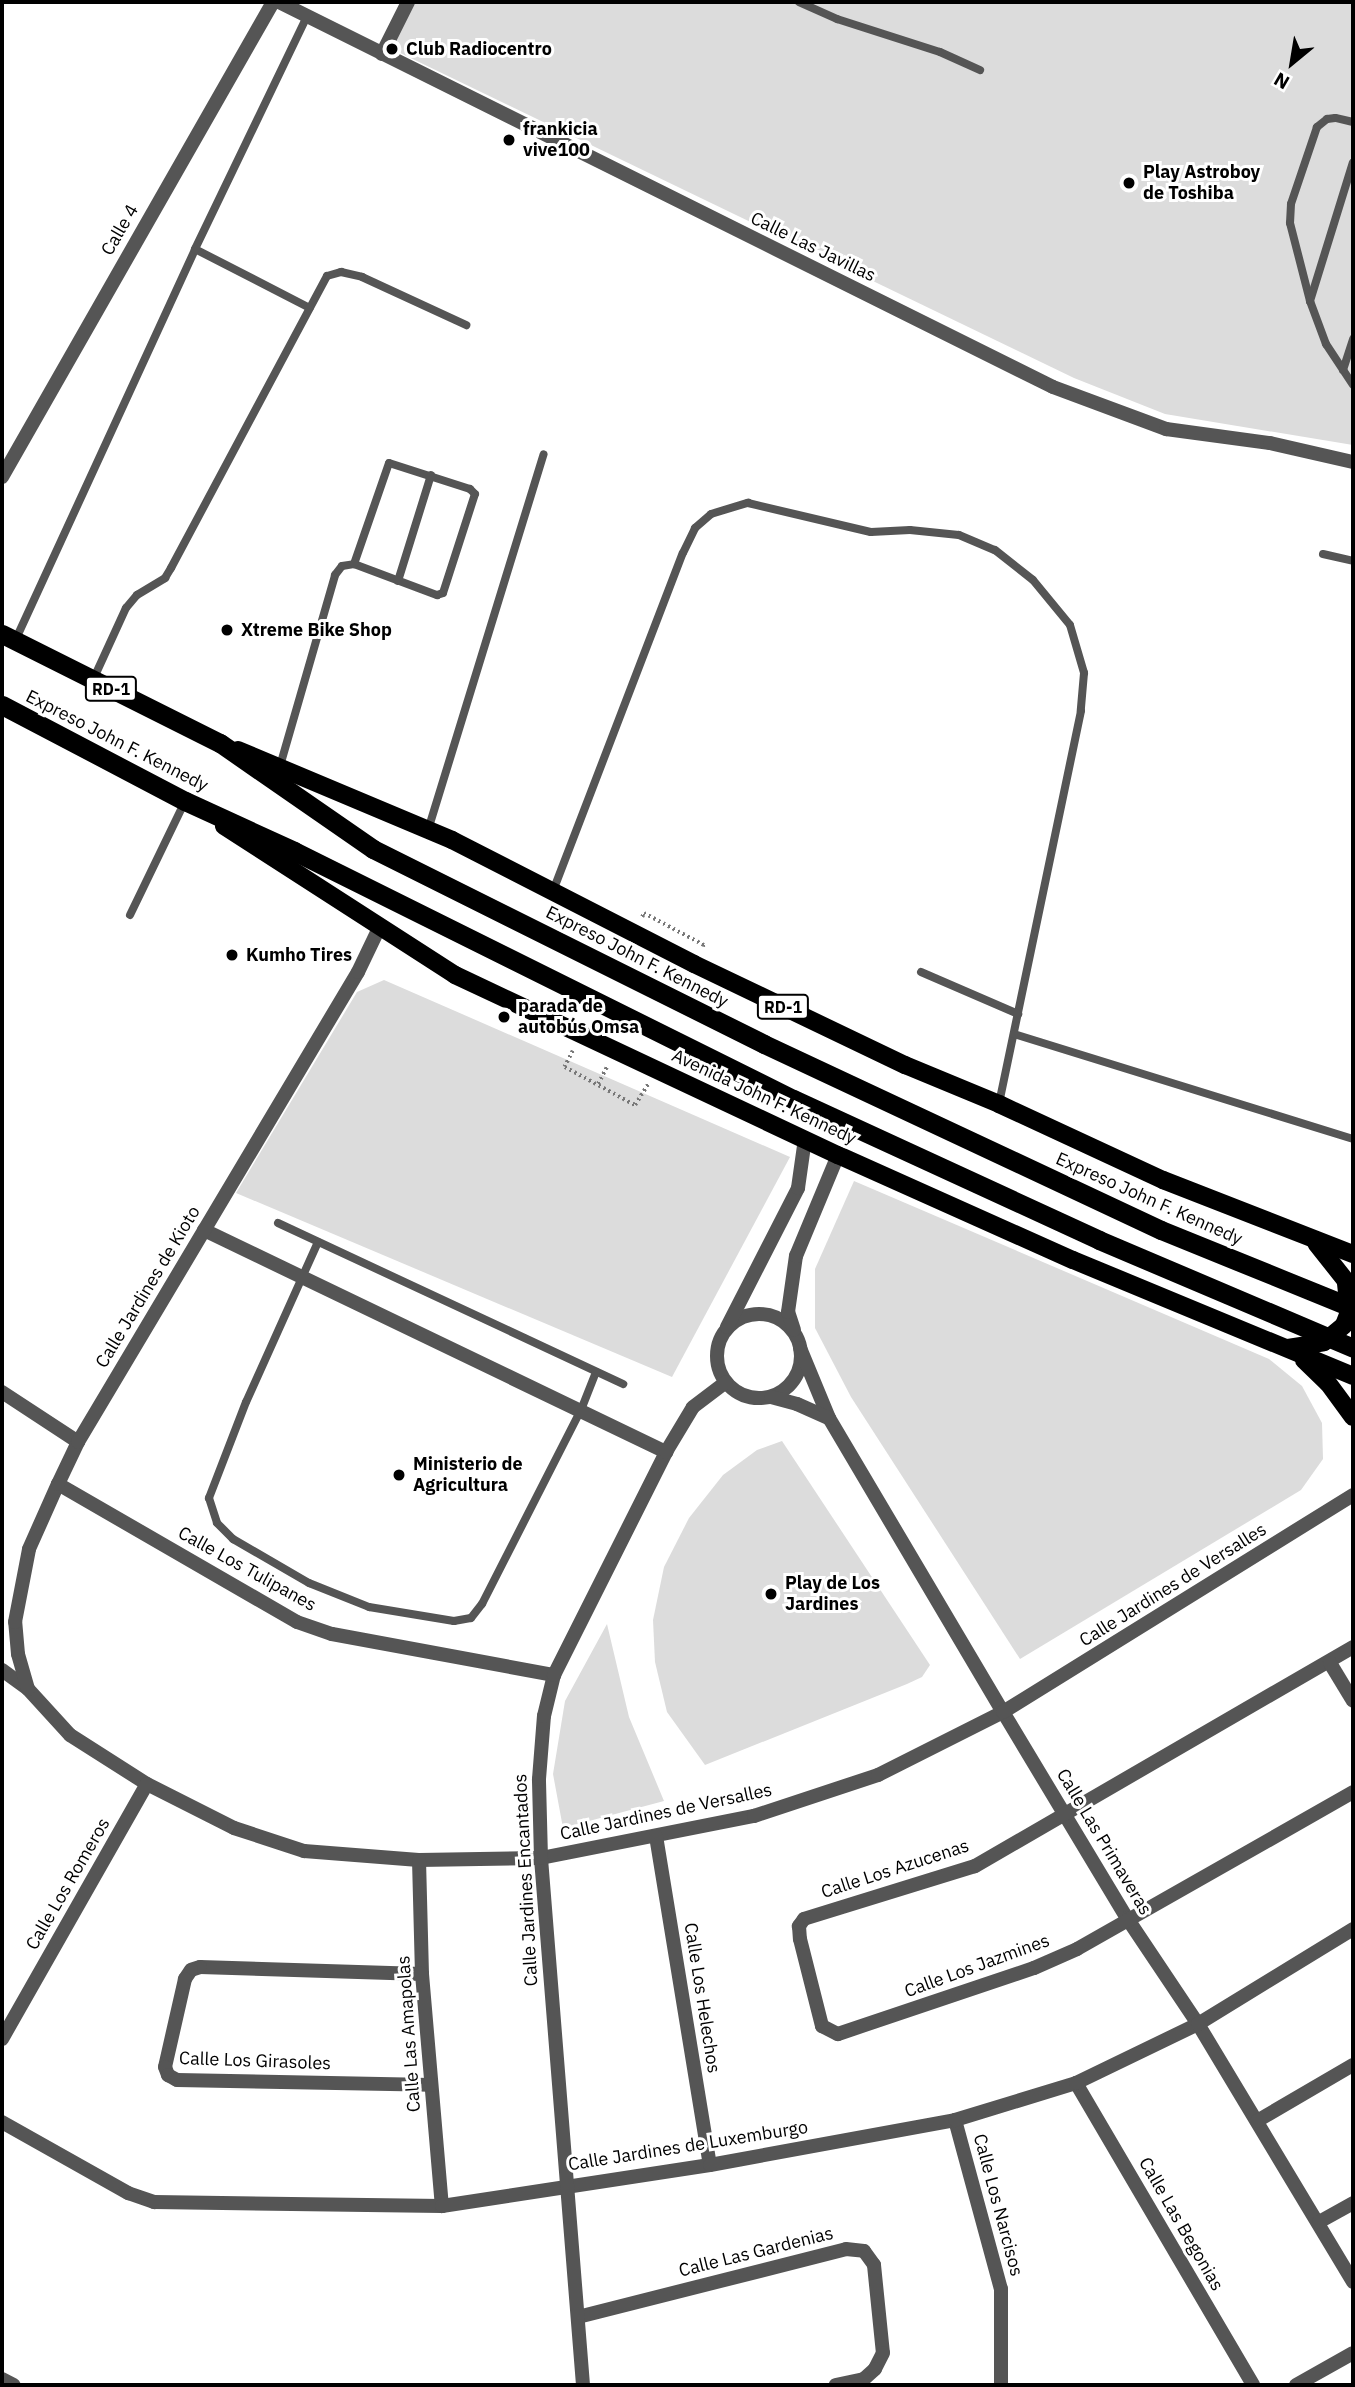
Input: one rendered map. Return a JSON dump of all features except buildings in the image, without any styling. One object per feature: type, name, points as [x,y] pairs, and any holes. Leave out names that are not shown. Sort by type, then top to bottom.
[{"type":"highway","name":"Expreso John F. Kennedy","points":[[9,638],[220,743],[373,849],[764,1044],[1161,1230],[1353,1308]]},
{"type":"highway","name":"Expreso John F. Kennedy","points":[[2,705],[186,801],[295,851],[793,1099],[968,1180],[1353,1348]]},
{"type":"main road","name":"RD-1","points":[[220,743],[428,830],[758,996],[905,1065],[999,1104],[1163,1180],[1353,1254]]},
{"type":"main road","name":"Avenida John F. Kennedy","points":[[186,801],[455,975],[838,1155],[1073,1260],[1353,1376]]},
{"type":"main road","points":[[1290,1350],[1325,1342],[1344,1325],[1349,1312],[1346,1281],[1312,1240]]},
{"type":"main road","points":[[1290,1350],[1328,1383],[1353,1417]]},
{"type":"street","name":"Calle 4","points":[[2,477],[273,2]]},
{"type":"street","name":"Calle Las Javillas","points":[[279,2],[1053,387],[1166,429],[1270,443],[1353,461]]},
{"type":"street","points":[[382,54],[408,2]]},
{"type":"street","name":"Calle Jardines de Kioto","points":[[28,1689],[18,1654],[15,1622],[29,1549],[58,1484],[78,1442],[358,972],[380,926]]},
{"type":"street","points":[[805,1139],[798,1188],[723,1335],[717,1359],[726,1382],[746,1396],[771,1397],[797,1404],[829,1418]]},
{"type":"street","name":"Calle Las Primaveras","points":[[838,1155],[796,1256],[788,1312],[829,1418],[1127,1918],[1198,2024],[1353,2282]]},
{"type":"street","points":[[204,1230],[667,1451]]},
{"type":"street","points":[[723,1335],[738,1320],[759,1315],[786,1324],[798,1341],[801,1360],[792,1383],[771,1397]]},
{"type":"street","name":"Calle Jardines Encantados","points":[[583,2385],[541,1858],[539,1779],[544,1716],[554,1675],[667,1451],[693,1407],[726,1382]]},
{"type":"street","points":[[2,1392],[78,1442]]},
{"type":"street","name":"Calle Los Tulipanes","points":[[58,1484],[296,1622],[332,1634],[554,1675]]},
{"type":"street","name":"Calle Jardines de Versalles","points":[[2,1670],[28,1689],[70,1735],[147,1784],[234,1828],[304,1851],[419,1860],[541,1858],[754,1816],[878,1775],[1003,1712],[1353,1495]]},
{"type":"street","name":"Calle Los Azucenas","points":[[826,2031],[822,2026],[800,1939],[799,1926],[804,1919],[975,1866],[1064,1812],[1330,1663],[1353,1647]]},
{"type":"street","points":[[1330,1663],[1353,1701]]},
{"type":"street","name":"Calle Los Romeros","points":[[2,2039],[147,1784]]},
{"type":"street","name":"Calle Los Jazmines","points":[[826,2031],[838,2034],[1034,1968],[1077,1949],[1127,1918],[1353,1792]]},
{"type":"street","name":"Calle Los Helechos","points":[[656,1836],[710,2165]]},
{"type":"street","name":"Calle Las Amapolas","points":[[419,1860],[422,1974],[442,2206]]},
{"type":"street","name":"Calle Jardines de Luxemburgo","points":[[2,2122],[128,2193],[154,2202],[442,2206],[565,2185],[710,2165],[955,2120],[1076,2083],[1198,2024],[1353,1929]]},
{"type":"street","name":"Calle Los Girasoles","points":[[422,1974],[200,1967],[191,1970],[185,1979],[165,2067],[168,2076],[177,2080],[431,2085]]},
{"type":"street","points":[[1257,2121],[1353,2065]]},
{"type":"street","name":"Calle Las Begonias","points":[[1076,2083],[1253,2385]]},
{"type":"street","name":"Calle Los Narcisos","points":[[955,2120],[1001,2289],[1001,2385]]},
{"type":"street","points":[[1319,2222],[1353,2203]]},
{"type":"street","name":"Calle Las Gardenias","points":[[578,2317],[846,2249],[864,2251],[874,2264],[883,2353],[875,2368],[864,2379],[836,2385]]},
{"type":"street","points":[[1296,2385],[1353,2353]]},
{"type":"street","points":[[2,2379],[13,2385]]},
{"type":"lane","points":[[799,2],[837,19],[940,52],[979,70]]},
{"type":"lane","points":[[9,638],[307,16]]},
{"type":"lane","points":[[1353,122],[1335,117],[1327,119],[1317,127],[1291,204],[1290,223],[1310,301],[1326,344],[1353,385]]},
{"type":"lane","points":[[1310,301],[1353,162]]},
{"type":"lane","points":[[195,249],[310,308]]},
{"type":"lane","points":[[93,680],[126,608],[137,594],[165,578],[172,568],[327,276],[341,272],[362,277],[466,325]]},
{"type":"lane","points":[[1343,370],[1353,340]]},
{"type":"lane","points":[[428,830],[544,454]]},
{"type":"lane","points":[[280,766],[335,575],[342,566],[354,564],[437,595],[443,593],[475,500],[470,489],[388,463],[354,564]]},
{"type":"lane","points":[[398,581],[431,475]]},
{"type":"lane","points":[[552,894],[683,553],[695,528],[710,514],[748,503],[871,532],[909,530],[959,536],[995,550],[1033,580],[1070,625],[1084,674],[1081,711],[999,1104]]},
{"type":"lane","points":[[1323,554],[1353,561]]},
{"type":"lane","points":[[130,915],[186,801]]},
{"type":"lane","points":[[921,972],[1018,1014]]},
{"type":"lane","points":[[1014,1034],[1353,1139]]},
{"type":"lane","points":[[278,1223],[623,1384]]},
{"type":"lane","points":[[318,1242],[246,1402],[209,1498],[216,1523],[233,1539],[309,1583],[369,1607],[454,1621],[471,1618],[482,1604],[581,1410],[596,1372]]},
{"type":"path","points":[[644,913],[704,945]]},
{"type":"path","points":[[565,1067],[635,1105]]},
{"type":"shaded area","points":[[412,2],[1353,2],[1353,445],[1165,414],[1074,378],[392,49]]},
{"type":"shaded area","points":[[384,980],[790,1157],[672,1377],[236,1193],[357,992]]},
{"type":"shaded area","points":[[854,1181],[1269,1359],[1302,1386],[1322,1423],[1323,1459],[1301,1490],[1020,1659],[851,1397],[815,1328],[815,1269]]},
{"type":"shaded area","name":"Play de Los Jardines","points":[[782,1441],[930,1665],[922,1677],[907,1684],[705,1765],[667,1712],[655,1662],[653,1620],[664,1567],[689,1518],[723,1475],[757,1450]]},
{"type":"shaded area","points":[[607,1624],[629,1717],[664,1801],[563,1828],[553,1774],[565,1701]]},
{"type":"place","name":"Club Radiocentro","points":[[392,49]]},
{"type":"place","name":"frankicia vive100","points":[[509,140]]},
{"type":"place","name":"Play Astroboy de Toshiba","points":[[1129,183]]},
{"type":"place","name":"Xtreme Bike Shop","points":[[227,630]]},
{"type":"place","name":"Kumho Tires","points":[[232,955]]},
{"type":"place","name":"parada de autobús Omsa","points":[[504,1017]]},
{"type":"place","name":"Ministerio de Agricultura","points":[[399,1475]]},
{"type":"place","name":"Play de Los Jardines","points":[[771,1594]]}]
